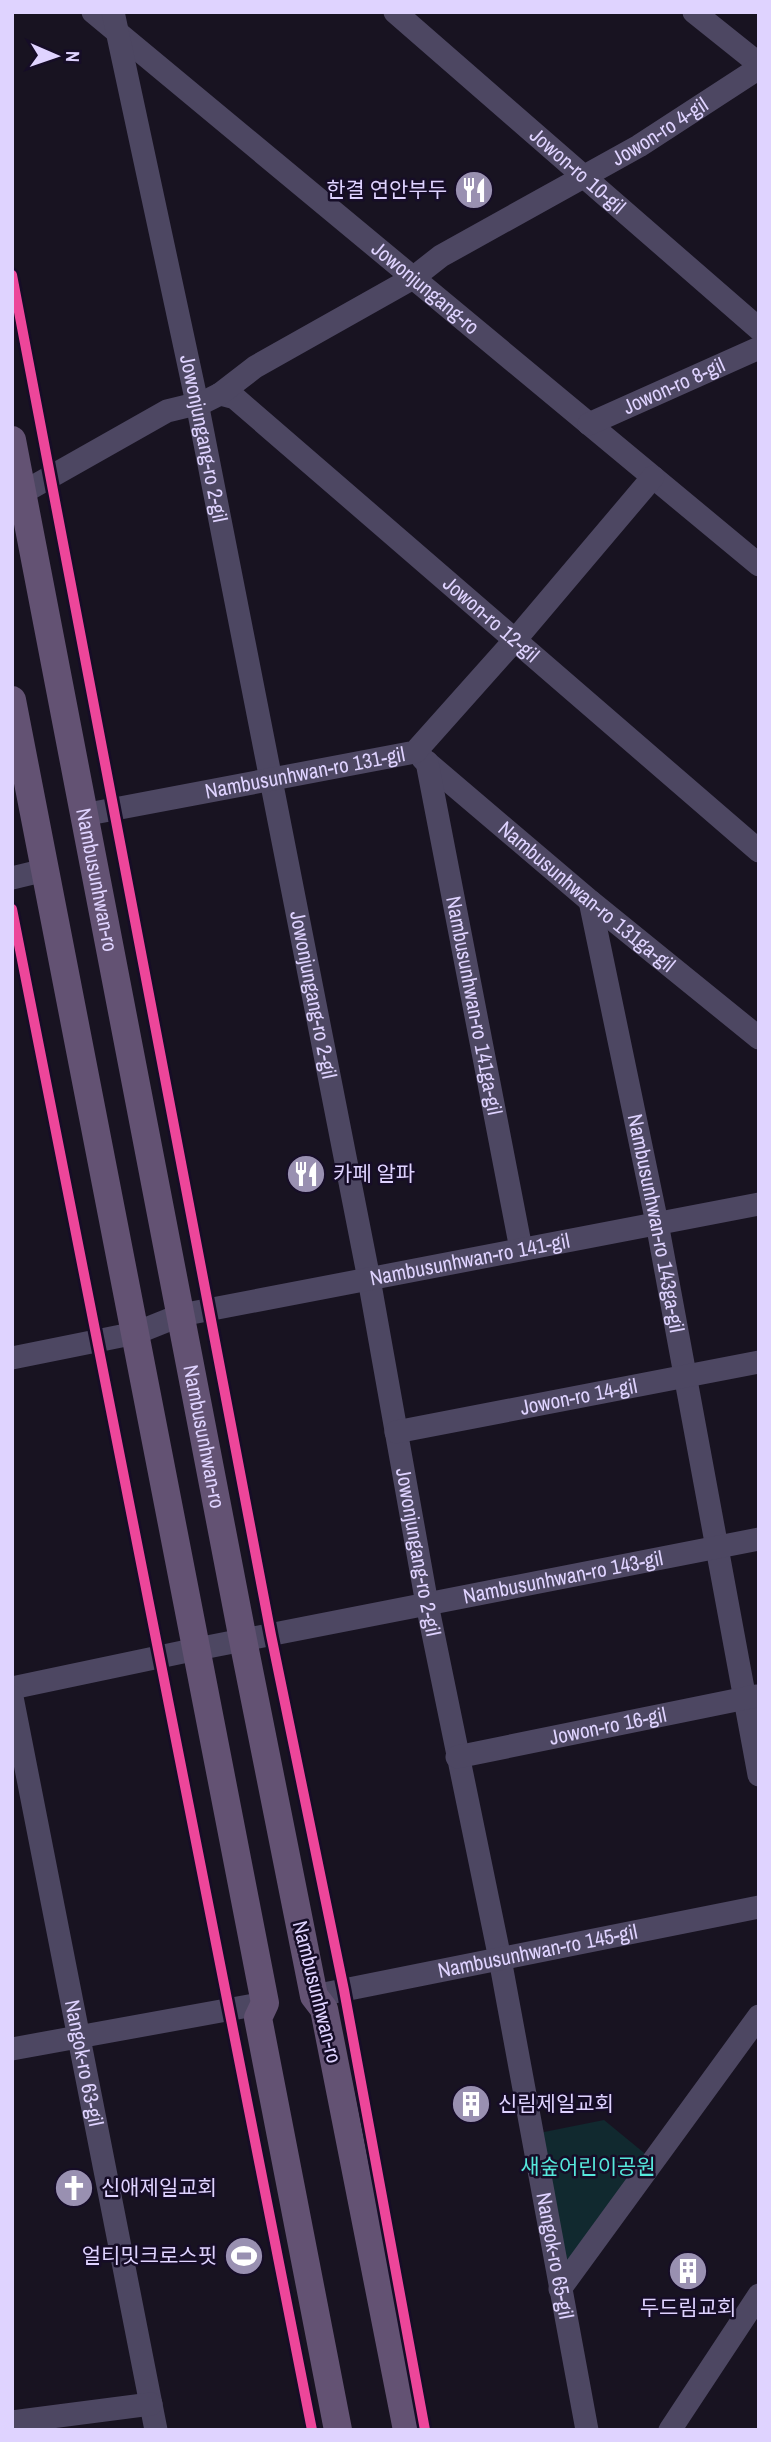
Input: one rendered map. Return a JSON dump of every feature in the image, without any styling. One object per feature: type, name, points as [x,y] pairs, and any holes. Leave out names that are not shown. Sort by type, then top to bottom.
[{"type":"main road","name":"Nambusunhwan-ro","points":[[12,440],[17,494],[83,814],[243,1640],[314,1996],[324,2009],[407,2430]]},
{"type":"main road","points":[[12,700],[17,749],[45,870],[265,2003],[258,2018],[338,2430]]},
{"type":"street","name":"Jowonjungang-ro","points":[[93,12],[115,22],[413,278],[759,565]]},
{"type":"street","name":"Jowon-ro 10-gil","points":[[395,12],[759,329]]},
{"type":"street","points":[[694,12],[759,66]]},
{"type":"street","name":"Jowonjungang-ro 2-gil","points":[[115,22],[197,403],[369,1279],[427,1604],[500,1959]]},
{"type":"street","name":"Jowon-ro 4-gil","points":[[17,494],[167,411],[220,394],[256,367],[413,278],[441,256],[639,146],[759,66]]},
{"type":"street","name":"Jowon-ro 8-gil","points":[[589,424],[759,348]]},
{"type":"street","name":"Jowon-ro 12-gil","points":[[220,394],[235,398],[759,851]]},
{"type":"street","name":"Nambusunhwan-ro 131-gil","points":[[83,814],[269,780],[421,757],[515,640],[653,477]]},
{"type":"street","name":"Nambusunhwan-ro 131ga-gil","points":[[421,757],[590,901],[759,1038]]},
{"type":"street","name":"Nambusunhwan-ro 141ga-gil","points":[[421,757],[521,1250]]},
{"type":"street","points":[[12,878],[45,870]]},
{"type":"street","name":"Nambusunhwan-ro 143ga-gil","points":[[590,901],[657,1223],[717,1546],[751,1697],[759,1775]]},
{"type":"street","name":"Nambusunhwan-ro 141-gil","points":[[12,1358],[136,1333],[181,1315],[759,1204]]},
{"type":"street","name":"Jowon-ro 14-gil","points":[[396,1432],[759,1362]]},
{"type":"street","name":"Nambusunhwan-ro 143-gil","points":[[12,1688],[759,1539]]},
{"type":"street","name":"Nangok-ro 63-gil","points":[[12,1697],[156,2430]]},
{"type":"street","name":"Jowon-ro 16-gil","points":[[457,1757],[751,1697]]},
{"type":"street","name":"Nambusunhwan-ro 145-gil","points":[[314,1996],[759,1907]]},
{"type":"street","name":"Nangok-ro 65-gil","points":[[500,1959],[587,2430]]},
{"type":"street","points":[[12,2049],[265,2003]]},
{"type":"street","points":[[560,2289],[759,2016]]},
{"type":"street","points":[[670,2430],[751,2320],[759,2295]]},
{"type":"street","points":[[12,2423],[151,2404]]},
{"type":"green space","name":"새숲어린이공원","points":[[604,2120],[649,2157],[563,2277],[539,2133]]},
{"type":"cycle path","points":[[12,275],[271,1635],[344,1990],[425,2430]]},
{"type":"cycle path","points":[[12,909],[312,2430]]},
{"type":"place","name":"한결 연안부두","points":[[474,190]]},
{"type":"place","name":"카페 알파","points":[[306,1174]]},
{"type":"place","name":"신림제일교회","points":[[471,2104]]},
{"type":"place","name":"신애제일교회","points":[[74,2188]]},
{"type":"place","name":"얼티밋크로스핏","points":[[244,2256]]},
{"type":"place","name":"두드림교회","points":[[688,2271]]}]
